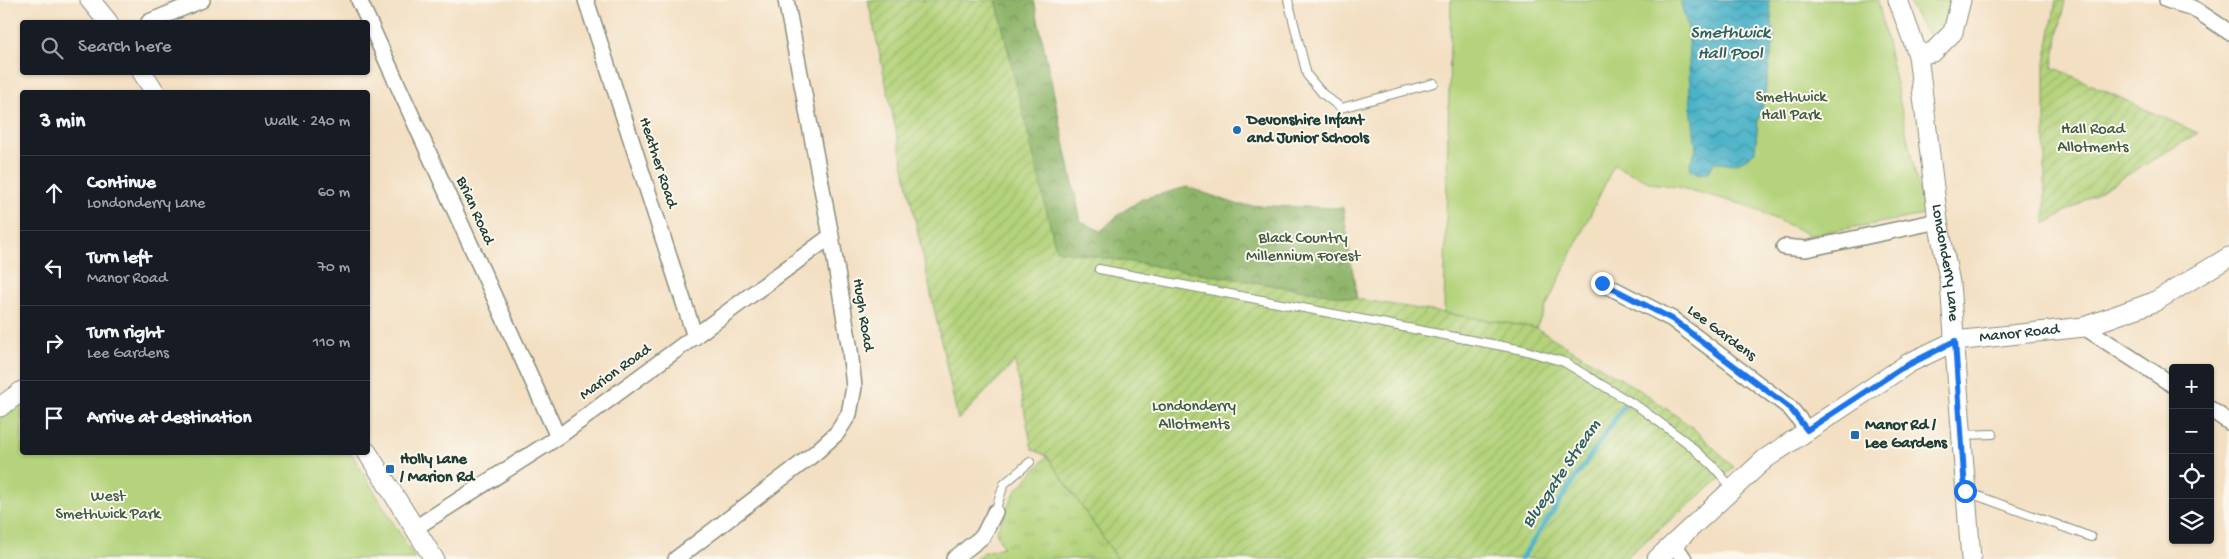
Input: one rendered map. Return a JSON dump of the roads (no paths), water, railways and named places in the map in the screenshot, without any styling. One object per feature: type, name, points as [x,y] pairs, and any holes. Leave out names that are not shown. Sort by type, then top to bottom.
[{"type":"street","points":[[90,0],[106,20]]},
{"type":"street","points":[[154,20],[202,0]]},
{"type":"street","name":"Brian Road","points":[[359,0],[368,20]]},
{"type":"street","name":"Heather Road","points":[[586,0],[695,337]]},
{"type":"street","name":"Hugh Road","points":[[676,559],[815,453],[837,433],[848,414],[854,387],[832,236],[786,0]]},
{"type":"street","name":"Londonderry Lane","points":[[1898,0],[1918,55],[1938,220],[1950,282],[1971,559]]},
{"type":"street","points":[[1918,55],[1933,52],[1953,32],[1961,0]]},
{"type":"street","points":[[2167,0],[2193,8],[2229,32]]},
{"type":"street","name":"Brian Road","points":[[370,24],[558,437]]},
{"type":"street","points":[[144,75],[153,90]]},
{"type":"street","points":[[1784,247],[1806,249],[1938,220]]},
{"type":"street","name":"Marion Road","points":[[415,528],[558,437],[832,236]]},
{"type":"street","name":"Manor Road","points":[[1657,559],[1679,551],[1733,488],[1765,459],[1900,369],[1955,341],[2084,327],[2154,302],[2229,257]]},
{"type":"street","name":"Lee Gardens","points":[[1602,283],[1672,319],[1790,408],[1807,430]]},
{"type":"street","points":[[2084,327],[2169,382]]},
{"type":"street","points":[[0,407],[20,393]]},
{"type":"street","points":[[2214,412],[2229,422]]},
{"type":"street","points":[[369,455],[434,559]]},
{"type":"street","points":[[954,559],[988,541],[995,512]]},
{"type":"lane","points":[[1288,0],[1307,75],[1323,94],[1341,108],[1434,83]]},
{"type":"lane","points":[[1099,269],[1522,350],[1564,362],[1640,408],[1685,441],[1712,465],[1733,488]]},
{"type":"lane","points":[[1962,435],[1993,434]]},
{"type":"lane","points":[[995,512],[1004,484],[1030,462]]},
{"type":"lane","points":[[1965,491],[2091,537]]},
{"type":"water","name":"Smethwick Hall Pool","points":[[1680,0],[1769,0],[1774,38],[1763,104],[1758,121],[1755,152],[1736,163],[1714,162],[1709,172],[1700,174],[1691,170],[1690,163],[1696,149],[1690,98],[1688,29]]},
{"type":"waterway","name":"Bluegate Stream","points":[[1521,559],[1625,404]]},
{"type":"place","name":"Devonshire Infant and Junior Schools","points":[[1237,130]]},
{"type":"place","name":"Manor Rd / Lee Gardens","points":[[1855,435]]},
{"type":"place","name":"Holly Lane / Marion Rd","points":[[390,469]]},
{"type":"park label","name":"Smethwick Hall Park","points":[[1791,107]]},
{"type":"park label","name":"Hall Road Allotments","points":[[2093,139]]},
{"type":"park label","name":"Black Country Millennium Forest","points":[[1303,248]]},
{"type":"park label","name":"Londonderry Allotments","points":[[1194,416]]},
{"type":"park label","name":"West Smethwick Park","points":[[108,506]]}]
